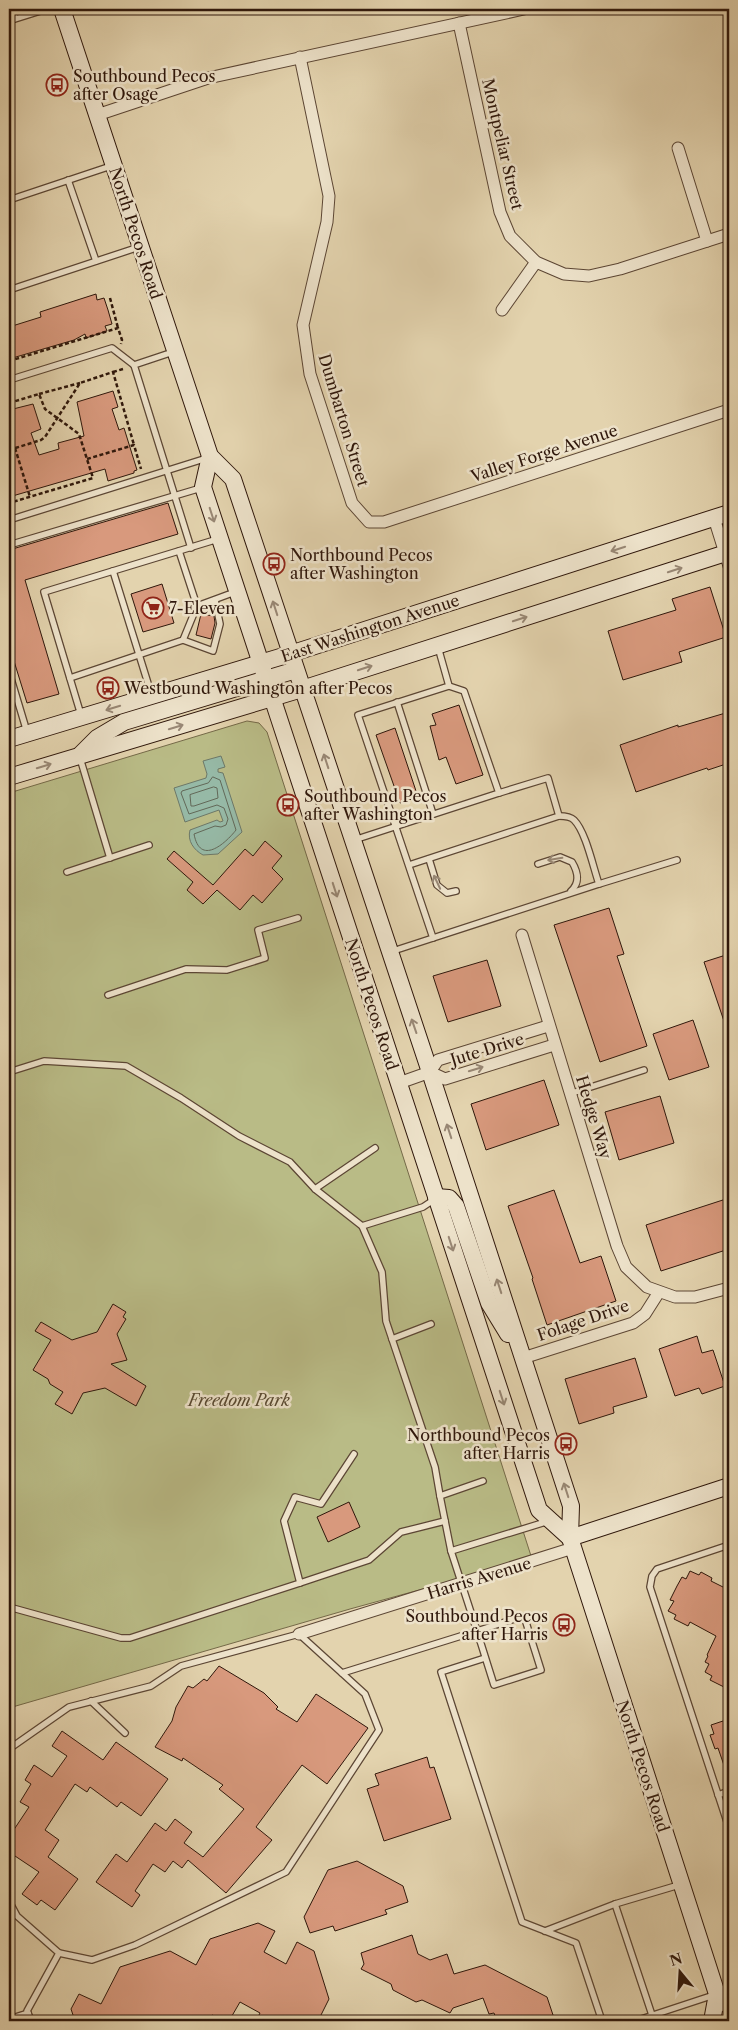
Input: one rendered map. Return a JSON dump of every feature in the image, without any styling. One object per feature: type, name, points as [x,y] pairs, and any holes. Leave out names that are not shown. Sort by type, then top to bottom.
[{"type":"main road","name":"North Pecos Road","points":[[62,9],[210,456],[233,479],[430,1072],[571,1506],[572,1543],[717,1994],[729,2006]]},
{"type":"main road","points":[[203,487],[210,456]]},
{"type":"main road","name":"North Pecos Road","points":[[203,487],[539,1510],[572,1543]]},
{"type":"main road","name":"East Washington Avenue","points":[[9,739],[290,654],[722,516]]},
{"type":"main road","points":[[9,777],[728,557]]},
{"type":"main road","points":[[79,756],[97,738],[124,722],[296,670]]},
{"type":"main road","points":[[436,1198],[449,1198],[456,1206],[489,1303],[523,1358]]},
{"type":"main road","name":"Harris Avenue","points":[[572,1543],[729,1486]]},
{"type":"main road","name":"North Pecos Road","points":[[712,2021],[717,1994]]},
{"type":"street","points":[[97,115],[208,78],[524,9]]},
{"type":"street","name":"Montpeliar Street","points":[[459,23],[500,212],[510,236],[536,262]]},
{"type":"street","name":"Dumbarton Street","points":[[300,57],[329,196],[327,222],[303,325],[307,355],[310,374],[352,503],[369,522]]},
{"type":"street","points":[[678,148],[707,241]]},
{"type":"street","points":[[502,310],[536,262],[564,274],[589,276],[620,269],[729,234]]},
{"type":"street","name":"Valley Forge Avenue","points":[[369,522],[384,522],[729,410]]},
{"type":"street","points":[[722,516],[728,557]]},
{"type":"street","name":"Hedge Way","points":[[522,935],[548,1026],[617,1246],[626,1267],[647,1287],[659,1292]]},
{"type":"street","name":"Jute Drive","points":[[399,1083],[430,1072],[438,1060],[548,1026]]},
{"type":"street","name":"Jute Drive","points":[[430,1072],[445,1079],[554,1044]]},
{"type":"street","points":[[659,1292],[675,1297],[696,1297],[729,1288]]},
{"type":"street","name":"Folage Drive","points":[[523,1358],[634,1323],[645,1314],[659,1292]]},
{"type":"street","name":"Harris Avenue","points":[[299,1634],[461,1583],[572,1543]]},
{"type":"lane","points":[[12,9],[15,19]]},
{"type":"lane","points":[[9,21],[47,9]]},
{"type":"lane","points":[[9,200],[114,165]]},
{"type":"lane","points":[[68,180],[96,261]]},
{"type":"lane","points":[[9,290],[141,246]]},
{"type":"lane","points":[[9,380],[112,348],[134,365],[191,548]]},
{"type":"lane","points":[[134,365],[176,351]]},
{"type":"lane","points":[[9,520],[210,456]]},
{"type":"lane","points":[[9,545],[203,487]]},
{"type":"lane","points":[[81,718],[44,592],[220,539]]},
{"type":"lane","points":[[179,551],[197,606],[183,640]]},
{"type":"lane","points":[[113,571],[152,696]]},
{"type":"lane","points":[[197,606],[237,592]]},
{"type":"lane","points":[[70,678],[183,640],[213,651],[220,624],[215,600]]},
{"type":"lane","points":[[437,645],[449,686]]},
{"type":"lane","points":[[9,672],[27,734]]},
{"type":"lane","points":[[432,938],[358,715],[449,686],[464,691],[498,793]]},
{"type":"lane","points":[[397,702],[433,814]]},
{"type":"lane","points":[[79,756],[110,858]]},
{"type":"lane","points":[[352,841],[548,778],[559,816]]},
{"type":"lane","points":[[409,865],[559,816],[569,816],[575,820],[583,835],[599,884]]},
{"type":"lane","points":[[67,872],[149,845]]},
{"type":"lane","points":[[538,864],[560,857],[572,862],[577,875],[577,882],[570,893]]},
{"type":"lane","points":[[429,859],[439,889],[446,893],[456,891]]},
{"type":"lane","points":[[389,952],[677,860]]},
{"type":"lane","points":[[108,995],[186,969],[227,970],[265,958],[258,930],[298,918]]},
{"type":"lane","points":[[9,1072],[44,1061],[126,1066],[182,1098],[239,1136],[290,1162],[315,1189],[362,1226],[382,1272],[386,1321],[435,1467],[451,1551],[477,1631],[485,1658],[494,1685],[542,1670],[524,1616],[477,1631],[342,1673]]},
{"type":"lane","points":[[570,1094],[644,1070]]},
{"type":"lane","points":[[315,1189],[375,1148]]},
{"type":"lane","points":[[362,1226],[423,1206],[436,1198]]},
{"type":"lane","points":[[392,1338],[431,1324]]},
{"type":"lane","points":[[300,1583],[284,1522],[295,1497],[321,1504],[354,1454]]},
{"type":"lane","points":[[440,1496],[483,1481]]},
{"type":"lane","points":[[451,1551],[550,1521]]},
{"type":"lane","points":[[9,1607],[122,1638],[130,1638],[369,1560],[401,1532],[445,1522]]},
{"type":"lane","points":[[729,1546],[657,1569],[652,1576],[650,1587],[729,1828]]},
{"type":"lane","points":[[9,1749],[69,1707],[151,1686],[181,1666],[299,1634],[365,1694],[379,1730],[286,1872],[135,1945],[92,1960],[59,1953],[17,1916],[9,1901]]},
{"type":"lane","points":[[485,1658],[441,1672],[522,1922],[576,1943],[602,2021]]},
{"type":"lane","points":[[91,1701],[125,1733]]},
{"type":"lane","points":[[718,1795],[729,1791]]},
{"type":"lane","points":[[545,1931],[615,1904],[682,1884]]},
{"type":"lane","points":[[615,1904],[653,2018]]},
{"type":"lane","points":[[31,2021],[27,2011],[59,1953]]},
{"type":"lane","points":[[635,2021],[653,2018],[717,1994]]},
{"type":"lane","points":[[9,2019],[28,2013]]},
{"type":"path","points":[[110,298],[122,340],[118,353]]},
{"type":"path","points":[[9,361],[118,328]]},
{"type":"path","points":[[9,403],[113,372],[144,478]]},
{"type":"path","points":[[9,450],[45,437],[80,383]]},
{"type":"path","points":[[9,504],[93,478],[79,434],[45,409],[39,394]]},
{"type":"path","points":[[87,459],[134,445]]},
{"type":"path","points":[[15,448],[30,497]]},
{"type":"green space","name":"Freedom Park","points":[[247,721],[259,723],[267,732],[532,1559],[350,1609],[9,1708],[9,793]]},
{"type":"water","points":[[221,756],[225,767],[218,769],[218,772],[223,773],[242,832],[218,854],[203,855],[192,845],[189,834],[190,830],[217,820],[223,821],[219,810],[185,822],[174,788],[206,778],[207,774],[203,761]]},
{"type":"building","points":[[96,294],[97,300],[104,298],[108,310],[112,324],[105,326],[107,331],[86,338],[85,334],[74,340],[9,359],[9,327],[41,317],[40,312]]},
{"type":"building","points":[[113,391],[118,407],[112,409],[119,430],[124,428],[137,470],[134,473],[108,481],[105,469],[9,497],[9,410],[33,404],[41,429],[31,433],[39,455],[59,449],[58,443],[84,436],[77,402]]},
{"type":"building","points":[[168,503],[178,534],[25,580],[59,694],[27,703],[9,645],[9,550]]},
{"type":"building","name":"7-Eleven","points":[[162,584],[174,623],[143,632],[131,594]]},
{"type":"building","points":[[710,587],[726,637],[679,652],[682,662],[623,680],[608,631],[676,610],[672,599]]},
{"type":"building","points":[[201,614],[214,616],[215,623],[211,639],[196,635]]},
{"type":"building","points":[[459,705],[483,775],[456,784],[446,757],[439,760],[430,726],[436,725],[432,714]]},
{"type":"building","points":[[729,712],[729,763],[708,770],[707,768],[636,792],[620,745],[678,725],[678,727]]},
{"type":"building","points":[[395,728],[418,797],[400,803],[376,735]]},
{"type":"building","points":[[265,841],[282,856],[272,868],[283,879],[262,903],[253,895],[240,910],[217,890],[203,904],[187,890],[193,882],[167,859],[174,851],[213,885],[245,849],[253,856]]},
{"type":"building","points":[[609,908],[624,954],[617,956],[647,1046],[600,1062],[554,925]]},
{"type":"building","points":[[729,954],[729,1029],[727,1030],[704,962]]},
{"type":"building","points":[[487,960],[501,1006],[448,1022],[433,976]]},
{"type":"building","points":[[693,1020],[709,1067],[669,1080],[653,1034]]},
{"type":"building","points":[[544,1080],[559,1125],[486,1150],[471,1104]]},
{"type":"building","points":[[660,1096],[674,1143],[619,1160],[605,1112]]},
{"type":"building","points":[[554,1190],[580,1263],[601,1256],[616,1301],[547,1325],[508,1206]]},
{"type":"building","points":[[729,1198],[729,1249],[661,1271],[646,1225]]},
{"type":"building","points":[[113,1304],[126,1312],[123,1317],[126,1319],[117,1334],[127,1360],[111,1364],[146,1386],[136,1406],[105,1388],[83,1393],[72,1414],[55,1404],[63,1392],[50,1384],[48,1379],[33,1370],[51,1340],[35,1331],[41,1322],[72,1340],[97,1332]]},
{"type":"building","points":[[697,1336],[702,1353],[713,1350],[725,1386],[702,1394],[699,1388],[675,1396],[659,1349]]},
{"type":"building","points":[[635,1358],[647,1397],[613,1407],[614,1413],[579,1424],[565,1379]]},
{"type":"building","points":[[349,1502],[360,1527],[328,1542],[317,1517]]},
{"type":"building","points":[[690,1571],[699,1575],[701,1572],[712,1578],[711,1581],[729,1590],[729,1685],[726,1684],[724,1687],[710,1680],[712,1676],[705,1672],[709,1664],[705,1662],[707,1655],[716,1636],[690,1622],[688,1626],[674,1619],[676,1615],[668,1611],[674,1601],[670,1600],[677,1586],[682,1577],[686,1579]]},
{"type":"building","points":[[219,1666],[264,1693],[278,1707],[276,1709],[297,1722],[316,1694],[368,1728],[327,1784],[302,1765],[256,1827],[272,1840],[226,1893],[188,1860],[182,1868],[173,1861],[165,1872],[153,1864],[135,1891],[140,1895],[132,1907],[96,1882],[116,1854],[127,1862],[155,1823],[166,1831],[175,1819],[192,1832],[184,1843],[203,1857],[244,1809],[219,1789],[223,1785],[183,1758],[182,1761],[155,1747],[172,1721],[176,1707],[188,1686],[193,1688],[204,1679],[207,1681]]},
{"type":"building","points":[[729,1719],[729,1774],[727,1774],[718,1748],[715,1749],[710,1735],[714,1734],[711,1725]]},
{"type":"building","points":[[62,1731],[103,1760],[116,1742],[168,1779],[141,1816],[121,1802],[117,1807],[90,1787],[87,1792],[75,1784],[45,1830],[59,1840],[48,1857],[78,1879],[55,1910],[41,1900],[37,1905],[22,1894],[39,1872],[9,1852],[9,1837],[29,1807],[20,1802],[31,1784],[25,1780],[34,1765],[52,1777],[67,1756],[52,1746]]},
{"type":"building","points":[[427,1757],[430,1768],[434,1767],[451,1819],[384,1841],[367,1789],[379,1785],[375,1774]]},
{"type":"building","points":[[357,1861],[403,1886],[408,1902],[385,1910],[387,1914],[335,1931],[333,1926],[310,1933],[304,1917],[328,1870]]},
{"type":"building","points":[[258,1923],[275,1931],[264,1952],[286,1964],[297,1942],[314,1951],[329,1999],[318,2021],[256,2021],[260,2013],[240,2002],[229,2021],[212,2015],[209,2021],[75,2021],[71,2009],[79,1994],[101,2004],[120,1967],[170,1951],[196,1965],[210,1939]]},
{"type":"building","points":[[412,1935],[418,1954],[430,1960],[447,1954],[454,1974],[485,1965],[547,1997],[555,2021],[497,2021],[494,2013],[489,2014],[483,1998],[453,2008],[450,2013],[422,2000],[416,2002],[393,1990],[391,1984],[361,1969],[364,1964],[361,1953]]},
{"type":"place","name":"Southbound Pecos after Osage","points":[[57,85]]},
{"type":"place","name":"Northbound Pecos after Washington","points":[[274,564]]},
{"type":"place","name":"7-Eleven","points":[[153,608]]},
{"type":"place","name":"Westbound Washington after Pecos","points":[[108,688]]},
{"type":"place","name":"Southbound Pecos after Washington","points":[[288,805]]},
{"type":"place","name":"Northbound Pecos after Harris","points":[[566,1444]]},
{"type":"place","name":"Southbound Pecos after Harris","points":[[564,1625]]}]
